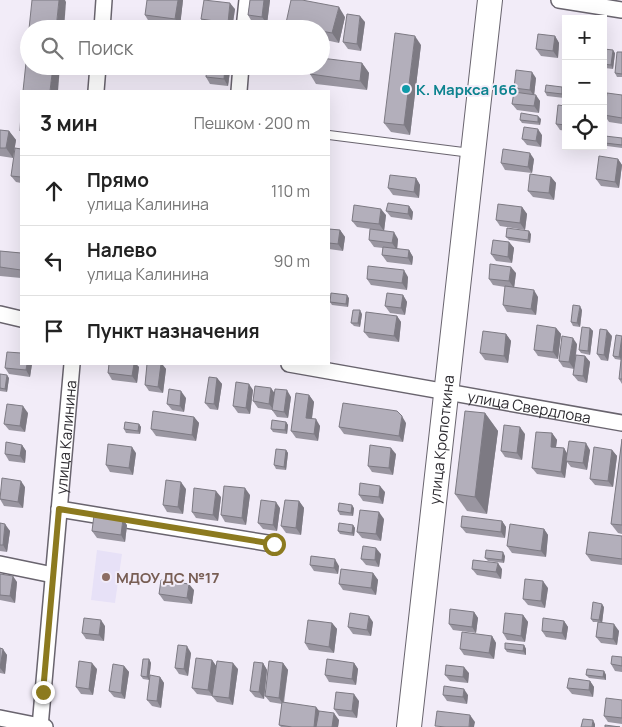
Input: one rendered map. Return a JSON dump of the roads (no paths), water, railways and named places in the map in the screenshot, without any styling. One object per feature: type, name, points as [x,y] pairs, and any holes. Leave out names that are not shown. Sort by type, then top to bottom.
[{"type":"main road","name":"улица Кропоткина","points":[[409,727],[490,0]]},
{"type":"street","points":[[103,20],[104,0]]},
{"type":"street","points":[[245,20],[247,0]]},
{"type":"street","points":[[559,0],[622,10]]},
{"type":"street","points":[[96,90],[97,75]]},
{"type":"street","points":[[239,90],[240,75]]},
{"type":"street","points":[[0,314],[20,318]]},
{"type":"street","name":"улица Калинина","points":[[42,727],[53,575],[72,365]]},
{"type":"street","name":"улица Свердлова","points":[[294,365],[622,423]]},
{"type":"street","name":"улица Калинина","points":[[59,509],[274,544]]},
{"type":"street","points":[[0,564],[53,575]]},
{"type":"street","points":[[0,718],[42,727]]},
{"type":"lane","points":[[330,135],[473,154]]},
{"type":"place","name":"К. Маркса 166","points":[[406,89]]},
{"type":"place","name":"МДОУ ДС №17","points":[[106,577]]}]
